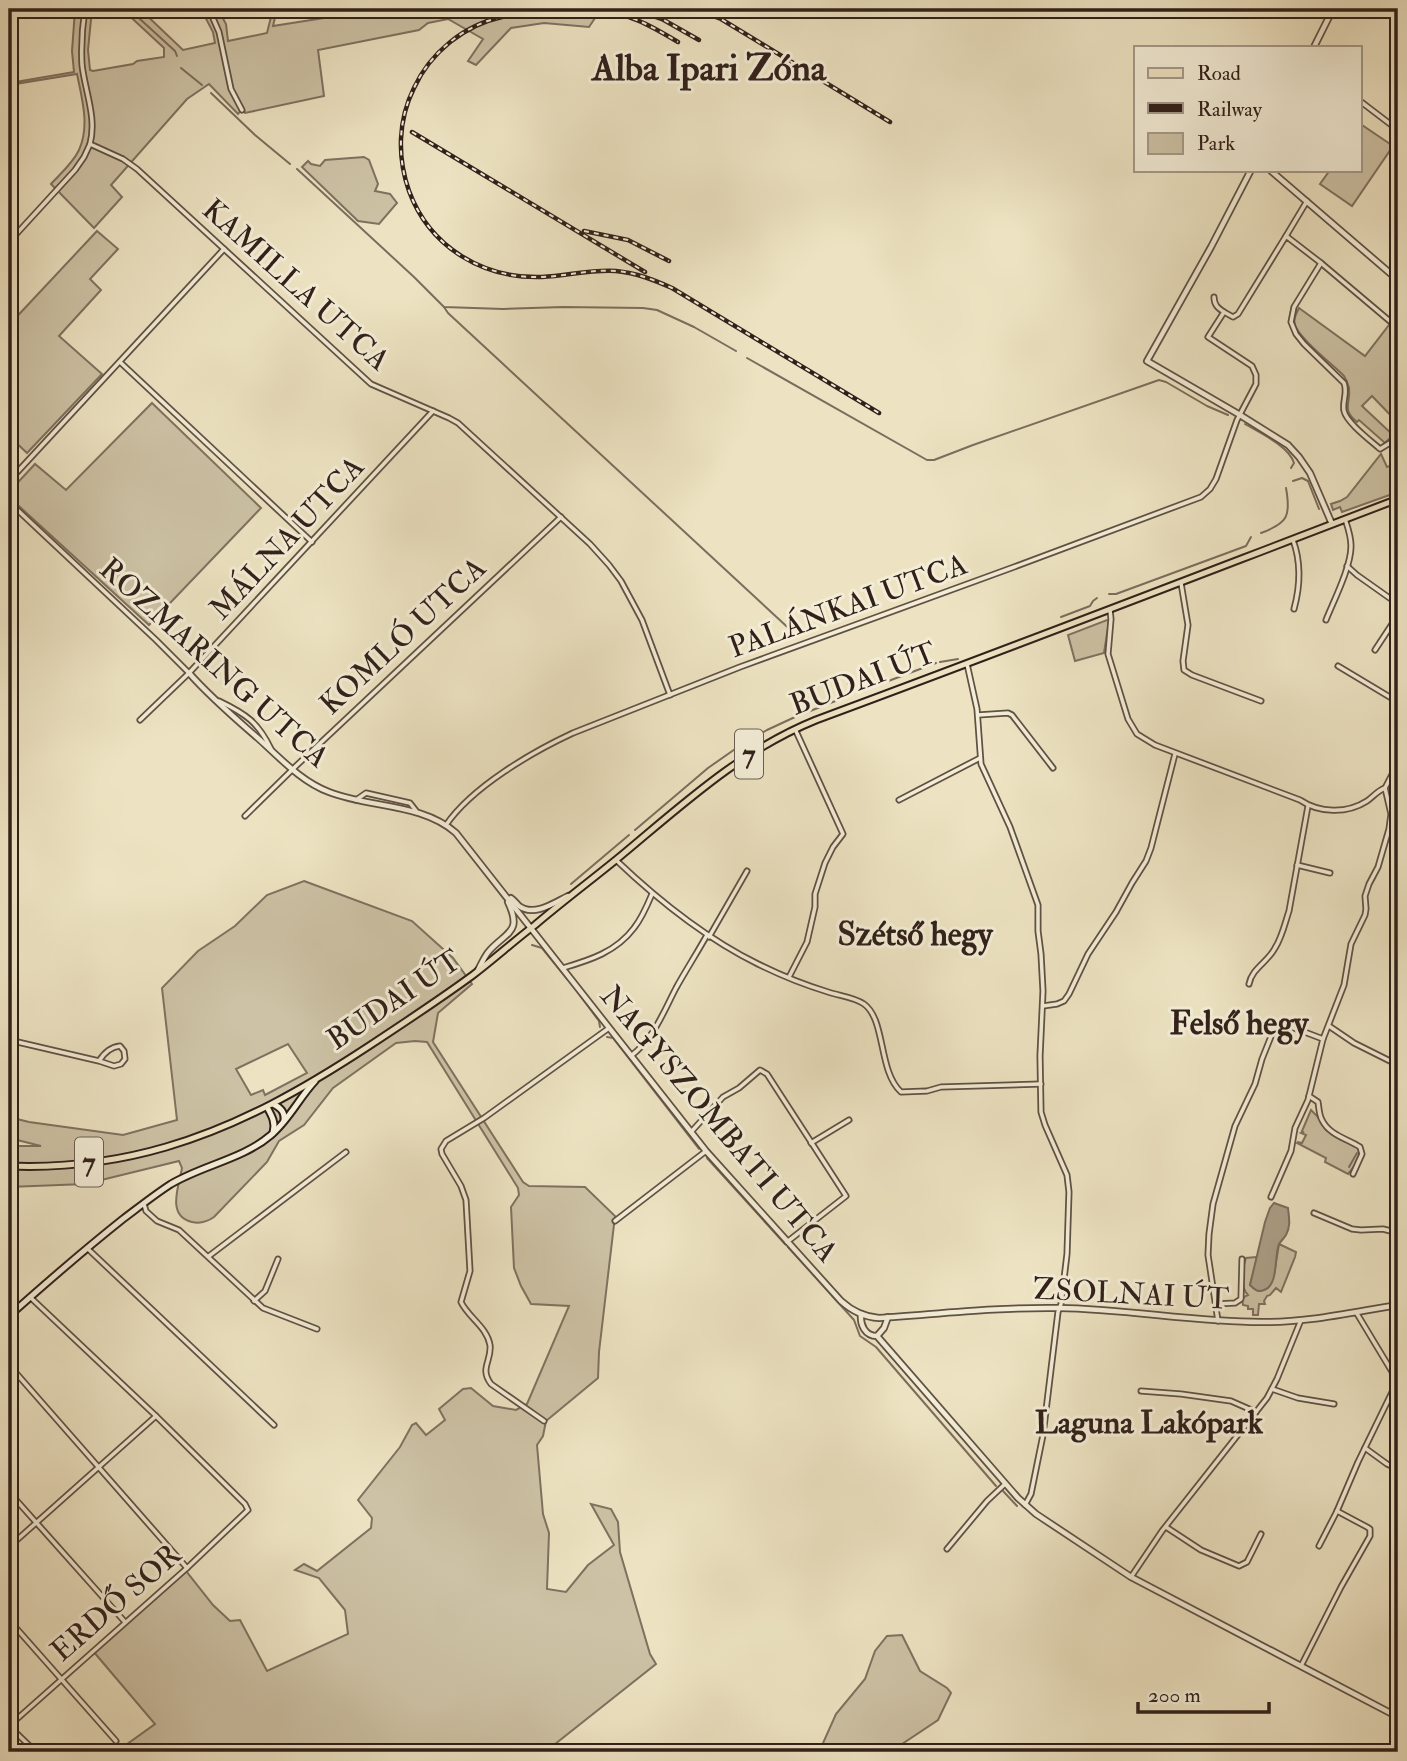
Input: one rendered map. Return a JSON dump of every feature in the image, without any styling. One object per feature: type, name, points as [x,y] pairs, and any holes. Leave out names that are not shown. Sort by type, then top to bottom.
[{"type":"main road","name":"BUDAI ÚT","points":[[270,1105],[320,1077],[477,972],[727,769],[758,748],[795,729],[1398,499]]},
{"type":"main road","points":[[9,1316],[87,1248],[181,1178],[247,1151],[273,1133],[320,1077]]},
{"type":"main road","points":[[270,1105],[280,1108],[284,1113],[284,1121]]},
{"type":"main road","points":[[270,1105],[275,1128],[273,1133]]},
{"type":"main road","name":"7","points":[[9,1166],[68,1165],[167,1147],[270,1105]]},
{"type":"street","points":[[9,243],[75,170],[90,144],[92,132],[82,39],[85,9]]},
{"type":"street","points":[[209,9],[219,32],[231,89],[242,110]]},
{"type":"street","points":[[1314,46],[1333,9]]},
{"type":"street","points":[[1393,9],[1398,12]]},
{"type":"street","points":[[1362,103],[1398,130]]},
{"type":"street","name":"KAMILLA UTCA","points":[[90,144],[128,162],[371,384],[449,418],[466,430],[596,550],[621,581],[642,620],[670,695]]},
{"type":"street","points":[[1250,172],[1147,361],[1283,441],[1310,473],[1332,524]]},
{"type":"street","points":[[1272,172],[1398,280]]},
{"type":"street","points":[[1214,297],[1214,302],[1224,312],[1233,317],[1238,314],[1307,201]]},
{"type":"street","points":[[1286,236],[1398,328]]},
{"type":"street","points":[[9,481],[224,249]]},
{"type":"street","points":[[1321,263],[1294,307],[1293,328],[1304,344],[1344,383],[1347,391],[1344,410],[1348,418],[1380,449],[1398,439]]},
{"type":"street","name":"PALÁNKAI UTCA","points":[[446,825],[472,796],[504,772],[581,729],[740,667],[1014,568],[1201,496],[1216,478],[1240,415],[1255,387],[1255,370],[1248,362],[1208,337],[1224,312]]},
{"type":"street","points":[[120,362],[312,542]]},
{"type":"street","name":"MÁLNA UTCA","points":[[140,720],[189,673],[433,411]]},
{"type":"street","name":"ROZMARING UTCA","points":[[9,502],[216,700],[307,781],[321,789],[431,817],[446,825],[460,836],[531,928]]},
{"type":"street","name":"KOMLÓ UTCA","points":[[245,816],[561,517]]},
{"type":"street","points":[[1326,620],[1347,566],[1351,543],[1345,519]]},
{"type":"street","points":[[1292,538],[1297,552],[1299,584],[1294,609]]},
{"type":"street","points":[[1347,566],[1398,604]]},
{"type":"street","points":[[1181,583],[1188,625],[1184,670],[1261,701]]},
{"type":"street","points":[[1110,610],[1109,657],[1130,724],[1137,734],[1155,746],[1287,795],[1308,806],[1330,811],[1348,808],[1368,800],[1385,788],[1398,762]]},
{"type":"street","points":[[1375,650],[1398,615]]},
{"type":"street","points":[[967,664],[978,716],[979,758],[1010,827],[1037,900],[1043,1006],[1040,1056],[1042,1118],[1067,1175],[1069,1186],[1067,1254],[1060,1308],[1036,1474],[1031,1494],[1024,1505]]},
{"type":"street","points":[[1338,666],[1398,702]]},
{"type":"street","points":[[978,716],[1007,713],[1012,715],[1053,768]]},
{"type":"street","points":[[789,977],[807,942],[815,907],[815,894],[825,863],[843,834],[795,729]]},
{"type":"street","points":[[1043,1006],[1057,1004],[1069,995],[1088,954],[1146,861],[1152,848],[1175,754]]},
{"type":"street","points":[[899,800],[979,758]]},
{"type":"street","points":[[1271,1197],[1288,1160],[1295,1128],[1309,1096],[1323,1039],[1345,979],[1354,937],[1365,915],[1365,896],[1390,830],[1391,814],[1385,788]]},
{"type":"street","points":[[356,800],[366,793],[410,803],[418,814]]},
{"type":"street","points":[[1250,984],[1254,972],[1271,955],[1289,911],[1308,806]]},
{"type":"street","points":[[616,860],[652,894],[708,936],[758,964],[826,992],[856,1000],[867,1007],[876,1025],[887,1067],[895,1086],[901,1092],[927,1091],[941,1087],[1041,1084]]},
{"type":"street","points":[[1297,865],[1330,873]]},
{"type":"street","points":[[631,1056],[656,1028],[680,981],[747,871]]},
{"type":"street","points":[[503,892],[522,907],[532,910],[541,909],[575,893]]},
{"type":"street","points":[[477,972],[488,951],[509,933],[513,926],[513,914],[503,892]]},
{"type":"street","points":[[563,968],[595,958],[616,946],[634,928],[652,894]]},
{"type":"street","name":"NAGYSZOMBATI UTCA","points":[[531,928],[706,1151],[841,1301],[862,1314],[863,1328],[870,1335],[877,1336],[1024,1505],[1131,1577],[1398,1717]]},
{"type":"street","points":[[1218,1321],[1208,1244],[1213,1204],[1235,1126],[1255,1084],[1274,1029],[1286,1025],[1323,1039]]},
{"type":"street","points":[[1329,1026],[1354,1043],[1398,1065]]},
{"type":"street","points":[[544,1421],[491,1384],[486,1376],[490,1346],[488,1338],[461,1302],[470,1271],[464,1193],[441,1149],[446,1141],[484,1118],[609,1027]]},
{"type":"street","points":[[9,1040],[114,1066],[125,1059],[122,1048],[112,1047],[99,1061]]},
{"type":"street","points":[[691,1132],[723,1097],[760,1070],[771,1080],[846,1196],[787,1241]]},
{"type":"street","points":[[1309,1096],[1318,1102],[1325,1124],[1340,1137],[1360,1147],[1362,1154],[1353,1174]]},
{"type":"street","points":[[811,1143],[849,1120]]},
{"type":"street","points":[[615,1221],[706,1151]]},
{"type":"street","points":[[209,1256],[346,1152]]},
{"type":"street","points":[[144,1204],[151,1216],[180,1230],[263,1308],[317,1329]]},
{"type":"street","points":[[1314,1213],[1356,1230],[1383,1229],[1398,1233]]},
{"type":"street","points":[[87,1248],[274,1425]]},
{"type":"street","points":[[254,1301],[265,1291],[278,1259]]},
{"type":"street","points":[[1216,1304],[1235,1303],[1241,1299],[1242,1259]]},
{"type":"street","points":[[9,1546],[156,1416],[30,1297]]},
{"type":"street","name":"ZSOLNAI ÚT","points":[[862,1314],[888,1317],[975,1310],[1060,1308],[1263,1322],[1301,1320],[1398,1305]]},
{"type":"street","points":[[1319,1546],[1398,1382],[1356,1312]]},
{"type":"street","points":[[877,1336],[888,1317]]},
{"type":"street","points":[[1131,1577],[1272,1389],[1301,1320]]},
{"type":"street","points":[[9,1366],[187,1569]]},
{"type":"street","points":[[1272,1389],[1298,1398],[1334,1404]]},
{"type":"street","points":[[1141,1391],[1231,1401],[1256,1412]]},
{"type":"street","name":"ERDŐ SOR","points":[[9,1726],[187,1569],[248,1510],[156,1416]]},
{"type":"street","points":[[1365,1447],[1398,1469]]},
{"type":"street","points":[[947,1549],[1004,1484]]},
{"type":"street","points":[[9,1492],[125,1622]]},
{"type":"street","points":[[1301,1666],[1370,1536],[1370,1529],[1337,1511]]},
{"type":"street","points":[[1166,1527],[1201,1550],[1239,1566],[1247,1562],[1261,1534]]},
{"type":"street","points":[[9,1620],[116,1741]]},
{"type":"street","points":[[9,1726],[37,1752]]},
{"type":"green space","points":[[70,9],[92,9],[88,50],[90,70],[93,71],[164,57],[164,48],[122,9],[140,9],[183,50],[215,43],[213,32],[201,9],[218,9],[226,24],[228,41],[267,33],[273,9],[277,9],[273,26],[381,9],[601,9],[589,27],[544,23],[511,28],[476,65],[468,61],[483,39],[448,19],[428,23],[419,30],[318,50],[324,96],[245,113],[242,109],[238,114],[209,84],[187,99],[111,185],[122,197],[94,228],[51,184],[73,159],[82,141],[84,112],[77,74],[9,85],[74,72],[72,51],[75,10]]},
{"type":"green space","points":[[1362,125],[1393,146],[1352,206],[1320,184],[1329,172],[1362,172]]},
{"type":"green space","points":[[364,157],[369,160],[378,184],[375,191],[390,194],[397,203],[379,224],[358,221],[302,167],[308,161],[320,166],[325,160]]},
{"type":"green space","points":[[97,231],[118,249],[90,279],[101,290],[59,336],[102,374],[27,453],[9,436],[9,325]]},
{"type":"green space","points":[[1299,308],[1365,356],[1389,325],[1398,333],[1398,423],[1372,396],[1362,406],[1393,435],[1385,443],[1349,413],[1349,388],[1346,380],[1298,330],[1294,321]]},
{"type":"green space","points":[[152,403],[261,508],[149,625],[9,497],[9,492],[35,464],[66,490]]},
{"type":"green space","points":[[1381,454],[1387,467],[1398,463],[1398,492],[1342,512],[1340,507],[1333,510],[1331,504],[1347,497]]},
{"type":"green space","points":[[1107,620],[1104,653],[1075,661],[1068,635]]},
{"type":"green space","points":[[304,881],[412,921],[453,958],[472,984],[438,1013],[433,1042],[523,1182],[529,1186],[585,1187],[615,1216],[598,1378],[546,1421],[543,1436],[537,1445],[543,1514],[549,1533],[547,1589],[566,1592],[588,1565],[614,1545],[591,1504],[611,1509],[618,1522],[620,1552],[650,1654],[656,1664],[545,1752],[501,1752],[481,1745],[478,1752],[116,1752],[155,1724],[93,1651],[186,1571],[213,1605],[230,1621],[240,1620],[267,1671],[348,1634],[345,1610],[319,1578],[295,1570],[304,1564],[317,1571],[371,1528],[372,1518],[358,1500],[400,1447],[412,1425],[416,1423],[426,1435],[445,1420],[439,1409],[463,1389],[471,1388],[493,1406],[516,1410],[527,1404],[569,1306],[531,1304],[521,1286],[514,1268],[511,1207],[519,1195],[518,1188],[427,1042],[396,1043],[333,1088],[304,1125],[279,1141],[267,1162],[214,1217],[206,1221],[192,1222],[179,1214],[176,1200],[182,1168],[179,1161],[85,1184],[9,1187],[9,1146],[41,1146],[9,1138],[9,1117],[123,1135],[177,1120],[162,988],[198,951],[235,926],[267,895]],"holes":[[[288,1044],[307,1073],[265,1095],[263,1090],[251,1095],[236,1069]]]},
{"type":"green space","points":[[1311,1110],[1326,1130],[1358,1148],[1358,1158],[1348,1174],[1325,1162],[1326,1158],[1297,1143],[1302,1143],[1306,1135],[1301,1133]]},
{"type":"green space","points":[[1279,1244],[1296,1252],[1295,1257],[1281,1292],[1276,1288],[1267,1296],[1265,1304],[1259,1304],[1258,1315],[1253,1315],[1253,1309],[1243,1305],[1242,1298],[1248,1295],[1242,1278],[1246,1258],[1257,1259],[1250,1285],[1258,1291],[1268,1288],[1274,1274]]},
{"type":"green space","points":[[902,1635],[920,1671],[951,1693],[938,1720],[890,1752],[825,1752],[823,1743],[836,1714],[865,1679],[875,1651],[887,1636]]},
{"type":"shaded area","points":[[1274,1203],[1288,1208],[1289,1228],[1279,1244],[1272,1282],[1269,1287],[1258,1291],[1250,1285],[1265,1222]]},
{"type":"waterway","points":[[129,9],[175,51],[177,56]]},
{"type":"waterway","points":[[181,68],[202,85]]},
{"type":"waterway","points":[[211,93],[290,164]]},
{"type":"waterway","points":[[297,169],[444,307],[657,310],[736,351]]},
{"type":"waterway","points":[[444,307],[796,635]]},
{"type":"waterway","points":[[747,358],[927,460],[934,460],[1159,380],[1228,415]]},
{"type":"waterway","points":[[1245,424],[1286,451],[1294,463],[1291,468]]},
{"type":"waterway","points":[[1293,481],[1302,478],[1308,481],[1319,509]]},
{"type":"waterway","points":[[1261,533],[1277,526],[1286,517],[1286,488]]},
{"type":"waterway","points":[[1109,594],[1116,594],[1246,546],[1251,537]]},
{"type":"waterway","points":[[1061,617],[1090,606],[1097,598]]},
{"type":"waterway","points":[[940,662],[958,659]]},
{"type":"waterway","points":[[862,691],[936,663]]},
{"type":"waterway","points":[[635,830],[708,768],[738,747],[795,717],[848,696],[851,688],[848,683]]},
{"type":"waterway","points":[[571,884],[629,835]]},
{"type":"waterway","points":[[532,945],[542,948],[568,980]]},
{"type":"waterway","points":[[579,994],[599,1021],[600,1027]]},
{"type":"waterway","points":[[607,1037],[613,1038],[699,1149]]},
{"type":"waterway","points":[[1349,1167],[1357,1153]]},
{"type":"waterway","points":[[707,1158],[785,1244]]},
{"type":"waterway","points":[[788,1247],[854,1320],[860,1336],[876,1347],[996,1486]]},
{"type":"waterway","points":[[1003,1491],[1017,1506]]},
{"type":"railway","points":[[570,9],[510,15],[474,27],[450,42],[421,75],[405,113],[401,152],[409,191],[430,229],[462,256],[480,266],[500,272],[542,277],[616,271],[659,282],[879,413]]},
{"type":"railway","points":[[594,9],[638,21],[678,42]]},
{"type":"railway","points":[[694,9],[721,19],[890,122]]},
{"type":"railway","points":[[636,10],[662,19],[699,40]]},
{"type":"railway","points":[[412,132],[645,272]]},
{"type":"railway","points":[[584,231],[628,240],[669,261]]},
{"type":"district","name":"Alba Ipari Zóna","points":[[709,68]]},
{"type":"district","name":"Szétső hegy","points":[[915,934]]},
{"type":"district","name":"Felső hegy","points":[[1239,1023]]},
{"type":"district","name":"Laguna Lakópark","points":[[1149,1423]]}]
